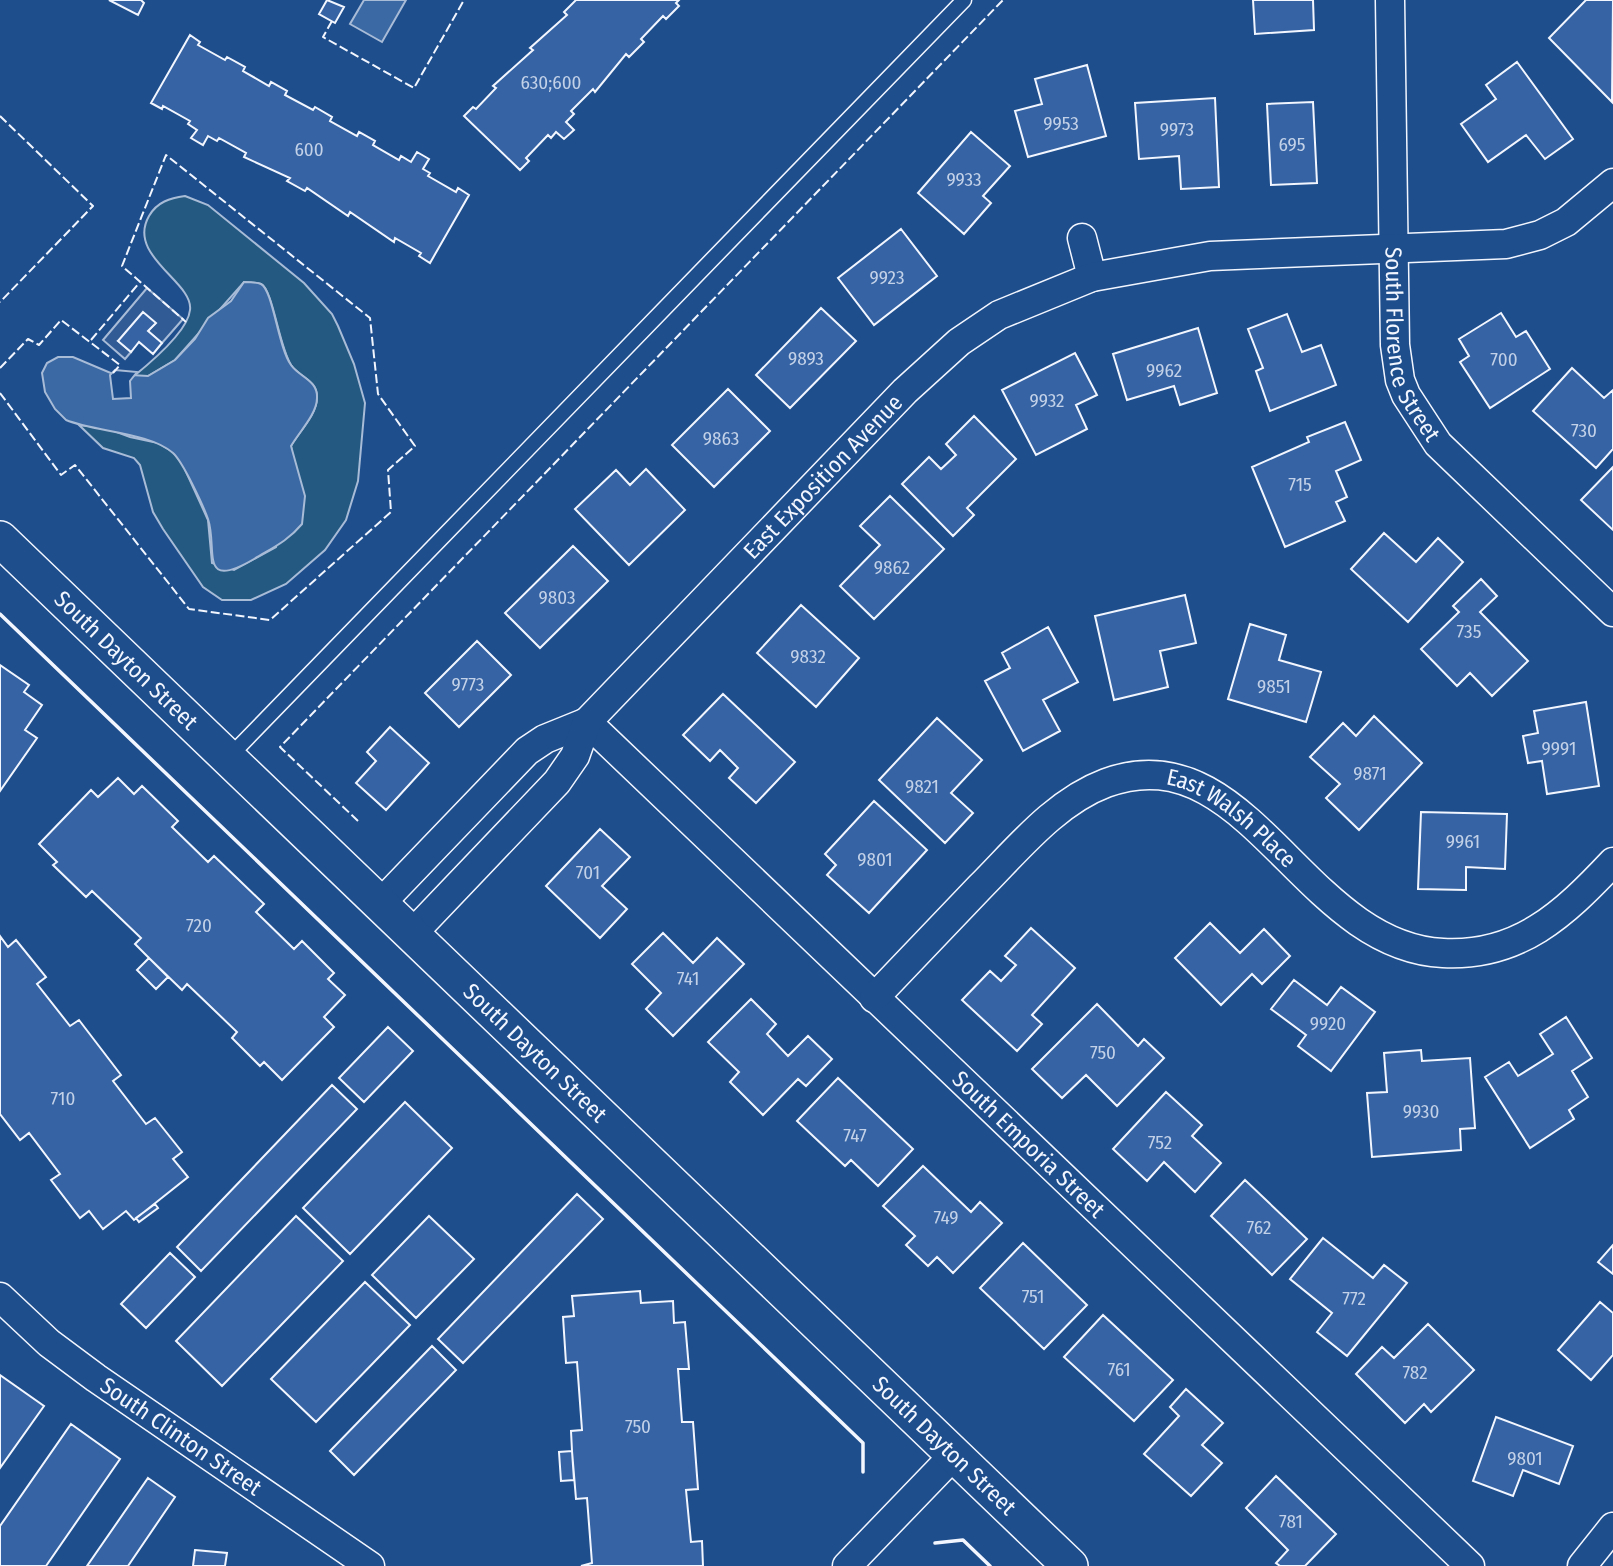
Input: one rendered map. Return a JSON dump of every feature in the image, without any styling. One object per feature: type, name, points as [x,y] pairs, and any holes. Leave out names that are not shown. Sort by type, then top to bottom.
[{"type":"street","name":"South Florence Street","points":[[1390,0],[1393,249],[1398,368],[1417,416],[1453,460],[1613,612]]},
{"type":"street","name":"East Exposition Avenue","points":[[380,904],[527,751],[545,739],[587,722],[905,391],[940,358],[999,315],[1092,277],[1210,256],[1478,247],[1522,241],[1566,222],[1613,183]]},
{"type":"street","points":[[1082,237],[1092,277]]},
{"type":"street","name":"South Dayton Street","points":[[0,539],[1070,1566]]},
{"type":"street","name":"East Exposition Avenue","points":[[412,934],[556,782],[575,756],[587,722]]},
{"type":"street","name":"South Emporia Street","points":[[587,722],[1470,1566]]},
{"type":"street","name":"East Walsh Place","points":[[874,998],[1038,829],[1083,793],[1108,782],[1154,776],[1205,788],[1221,797],[1245,818],[1348,917],[1379,936],[1431,953],[1483,952],[1508,946],[1553,919],[1613,862]]},
{"type":"street","name":"South Clinton Street","points":[[0,1297],[49,1343],[96,1378],[370,1566]]},
{"type":"street","points":[[847,1566],[954,1455]]},
{"type":"street","points":[[1582,1566],[1613,1527]]},
{"type":"lane","points":[[228,758],[964,0]]},
{"type":"shaded area","points":[[364,0],[406,0],[382,42],[350,24]]},
{"type":"shaded area","points":[[185,196],[208,205],[304,283],[332,314],[354,364],[365,403],[358,481],[346,520],[325,550],[286,584],[251,600],[222,600],[203,587],[153,512],[140,465],[134,458],[103,448],[79,425],[106,428],[158,443],[173,452],[183,465],[208,520],[212,563],[234,570],[276,547],[293,459],[291,446],[311,417],[317,398],[314,387],[294,369],[287,357],[265,288],[259,283],[244,282],[175,360],[148,376],[134,376],[167,346],[188,318],[188,300],[182,289],[153,256],[146,244],[144,230],[156,207]]},
{"type":"shaded area","points":[[244,282],[259,283],[265,288],[286,357],[294,369],[314,387],[317,398],[311,417],[291,446],[305,496],[302,524],[273,548],[225,571],[217,569],[214,563],[208,519],[187,474],[173,453],[163,446],[136,436],[66,420],[55,409],[45,392],[42,373],[47,363],[58,357],[73,357],[113,374],[148,376],[175,360],[195,339],[208,318],[231,301]]},
{"type":"shaded area","points":[[147,288],[183,319],[162,343],[148,331],[155,323],[118,341],[131,352],[125,359],[103,340]]},
{"type":"pier","points":[[115,370],[137,372],[130,381],[131,398],[113,399],[110,375]]},
{"type":"building","points":[[109,0],[141,0],[144,3],[138,15]]},
{"type":"building","points":[[327,0],[344,7],[335,23],[319,14]]},
{"type":"building","points":[[576,0],[679,0],[676,3],[679,6],[666,19],[663,16],[641,39],[644,42],[629,57],[626,54],[595,92],[593,89],[571,111],[574,114],[566,122],[574,130],[564,139],[556,132],[551,138],[548,135],[526,158],[529,161],[520,170],[464,116],[473,107],[476,109],[496,88],[493,86],[567,15],[564,12]]},
{"type":"building","points":[[1253,0],[1313,0],[1314,30],[1255,34]]},
{"type":"building","points":[[1586,0],[1613,0],[1612,102],[1549,38]]},
{"type":"building","points":[[190,35],[200,42],[198,45],[225,60],[227,57],[245,67],[243,71],[269,86],[271,82],[287,91],[285,95],[313,110],[315,107],[332,117],[330,121],[357,136],[359,132],[375,141],[373,145],[399,160],[401,156],[411,162],[417,152],[429,159],[423,169],[430,173],[428,176],[456,192],[458,188],[469,195],[430,263],[419,256],[421,253],[395,238],[394,242],[350,212],[348,216],[307,188],[305,191],[287,181],[290,178],[244,157],[246,153],[219,138],[217,141],[208,136],[203,145],[191,138],[197,130],[188,124],[190,121],[163,106],[162,109],[151,103]]},
{"type":"building","points":[[1517,62],[1573,139],[1545,159],[1526,135],[1488,162],[1461,124],[1496,99],[1486,85]]},
{"type":"building","points":[[1087,65],[1106,136],[1028,157],[1015,111],[1042,104],[1035,79]]},
{"type":"building","points":[[1215,98],[1219,187],[1181,189],[1179,156],[1139,159],[1135,103]]},
{"type":"building","points":[[1313,102],[1317,183],[1271,185],[1267,104]]},
{"type":"building","points":[[971,132],[1010,166],[983,196],[991,203],[964,234],[918,193]]},
{"type":"building","points":[[901,229],[937,276],[874,325],[838,278]]},
{"type":"building","points":[[821,308],[856,341],[790,408],[756,375]]},
{"type":"building","points":[[143,312],[156,323],[148,331],[162,343],[153,354],[139,342],[131,352],[118,341]]},
{"type":"building","points":[[1501,313],[1516,337],[1526,331],[1550,369],[1490,408],[1460,362],[1469,356],[1459,339]]},
{"type":"building","points":[[1287,314],[1302,352],[1321,345],[1336,385],[1270,411],[1256,371],[1263,368],[1248,329]]},
{"type":"building","points":[[1198,328],[1217,393],[1180,405],[1174,386],[1127,400],[1113,354]]},
{"type":"building","points":[[1075,353],[1097,395],[1076,405],[1087,429],[1036,455],[1002,390]]},
{"type":"building","points":[[1572,368],[1604,398],[1613,390],[1613,449],[1596,468],[1533,411]]},
{"type":"building","points":[[728,389],[770,431],[714,487],[672,445]]},
{"type":"building","points":[[974,416],[1016,459],[967,508],[974,515],[953,536],[902,484],[929,457],[941,469],[956,455],[946,444]]},
{"type":"building","points":[[1345,422],[1361,460],[1336,471],[1347,497],[1336,502],[1345,521],[1285,547],[1252,467],[1309,442],[1307,437]]},
{"type":"building","points":[[1613,467],[1613,530],[1581,500]]},
{"type":"building","points":[[646,469],[685,510],[629,565],[575,509],[616,470],[630,485]]},
{"type":"building","points":[[890,496],[944,549],[874,619],[840,586],[880,545],[860,526]]},
{"type":"building","points":[[1384,533],[1416,562],[1438,538],[1463,562],[1408,622],[1351,569]]},
{"type":"building","points":[[573,546],[608,581],[540,648],[505,613]]},
{"type":"building","points":[[1481,579],[1497,596],[1480,612],[1528,661],[1492,696],[1470,673],[1457,686],[1421,649],[1459,612],[1453,606]]},
{"type":"building","points":[[1185,595],[1196,643],[1160,651],[1168,687],[1114,700],[1095,616]]},
{"type":"building","points":[[801,605],[859,658],[816,707],[757,653]]},
{"type":"building","points":[[1250,624],[1286,635],[1279,660],[1321,672],[1306,722],[1228,699]]},
{"type":"building","points":[[1048,627],[1078,682],[1043,700],[1060,731],[1023,751],[985,681],[1010,668],[1002,653]]},
{"type":"building","points":[[477,641],[511,675],[459,727],[425,693]]},
{"type":"building","points":[[0,665],[29,685],[24,692],[42,705],[25,730],[37,738],[0,791]]},
{"type":"building","points":[[723,694],[795,762],[756,803],[729,778],[738,768],[720,750],[710,761],[683,735]]},
{"type":"building","points":[[1586,702],[1599,786],[1547,794],[1542,761],[1528,763],[1523,736],[1538,733],[1534,711]]},
{"type":"building","points":[[1374,716],[1422,763],[1359,830],[1326,798],[1340,784],[1310,757],[1343,723],[1356,736]]},
{"type":"building","points":[[937,718],[982,760],[951,793],[973,813],[945,843],[879,780]]},
{"type":"building","points":[[390,727],[429,763],[386,810],[356,783],[376,761],[367,752]]},
{"type":"building","points":[[118,778],[134,794],[142,786],[178,821],[172,827],[208,862],[214,856],[264,904],[256,912],[294,949],[302,941],[334,973],[328,979],[345,995],[324,1017],[334,1027],[282,1080],[264,1062],[260,1066],[232,1038],[237,1032],[187,984],[182,990],[149,958],[135,944],[141,938],[92,891],[86,897],[53,865],[57,862],[39,844],[91,790],[98,797]]},
{"type":"building","points":[[874,801],[927,850],[869,913],[827,875],[836,865],[825,854]]},
{"type":"building","points":[[1421,812],[1507,814],[1505,869],[1466,867],[1466,890],[1418,889]]},
{"type":"building","points":[[600,829],[630,857],[602,886],[627,909],[600,938],[546,886]]},
{"type":"building","points":[[1210,923],[1240,953],[1264,929],[1290,956],[1262,984],[1252,974],[1221,1005],[1175,958]]},
{"type":"building","points":[[1031,928],[1075,968],[1032,1015],[1042,1024],[1017,1051],[962,1000],[990,971],[1001,981],[1016,965],[1005,956]]},
{"type":"building","points":[[663,933],[693,963],[717,938],[744,964],[673,1036],[646,1009],[661,993],[632,964]]},
{"type":"building","points":[[0,936],[8,947],[16,940],[46,977],[37,984],[70,1026],[79,1020],[121,1075],[113,1081],[146,1124],[155,1118],[182,1152],[173,1159],[188,1177],[134,1220],[126,1211],[103,1229],[89,1211],[80,1218],[51,1180],[60,1174],[29,1133],[20,1140],[0,1114]]},
{"type":"building","points":[[149,958],[168,977],[156,989],[137,970]]},
{"type":"building","points":[[1294,980],[1327,1005],[1341,987],[1375,1012],[1331,1071],[1298,1046],[1306,1035],[1271,1009]]},
{"type":"building","points":[[751,999],[776,1024],[767,1034],[788,1056],[808,1036],[832,1059],[806,1086],[798,1079],[763,1115],[730,1082],[739,1072],[708,1042]]},
{"type":"building","points":[[1097,1004],[1138,1046],[1144,1039],[1164,1058],[1117,1106],[1086,1075],[1062,1098],[1032,1069]]},
{"type":"building","points":[[1566,1017],[1592,1058],[1572,1071],[1588,1097],[1569,1110],[1574,1119],[1530,1148],[1485,1077],[1509,1062],[1518,1076],[1553,1054],[1540,1034]]},
{"type":"building","points":[[388,1027],[413,1051],[364,1102],[339,1078]]},
{"type":"building","points":[[1421,1050],[1422,1061],[1470,1058],[1475,1128],[1460,1129],[1461,1150],[1372,1157],[1367,1093],[1387,1092],[1384,1053]]},
{"type":"building","points":[[838,1078],[913,1149],[878,1186],[851,1160],[845,1166],[797,1121]]},
{"type":"building","points":[[332,1085],[357,1109],[201,1271],[177,1247]]},
{"type":"building","points":[[1166,1092],[1202,1125],[1192,1136],[1221,1163],[1195,1192],[1164,1162],[1147,1181],[1113,1149]]},
{"type":"building","points":[[405,1102],[452,1148],[350,1254],[303,1208]]},
{"type":"building","points":[[923,1166],[971,1212],[980,1202],[1002,1223],[953,1273],[937,1257],[928,1266],[906,1245],[915,1236],[883,1206]]},
{"type":"building","points":[[1245,1180],[1307,1239],[1272,1275],[1211,1216]]},
{"type":"building","points":[[577,1194],[603,1219],[463,1363],[438,1339]]},
{"type":"building","points":[[155,1204],[158,1208],[139,1222],[136,1218]]},
{"type":"building","points":[[296,1216],[343,1261],[222,1386],[176,1341]]},
{"type":"building","points":[[429,1216],[474,1259],[416,1318],[372,1275]]},
{"type":"building","points":[[1323,1238],[1373,1278],[1384,1265],[1407,1283],[1347,1356],[1317,1332],[1332,1313],[1290,1279]]},
{"type":"building","points":[[1023,1243],[1087,1305],[1044,1349],[980,1288]]},
{"type":"building","points":[[1613,1245],[1613,1274],[1598,1262]]},
{"type":"building","points":[[170,1253],[195,1277],[146,1328],[121,1304]]},
{"type":"building","points":[[365,1282],[410,1325],[316,1422],[271,1379]]},
{"type":"building","points":[[640,1291],[641,1303],[673,1301],[674,1323],[685,1322],[689,1369],[678,1369],[682,1422],[693,1422],[698,1489],[686,1490],[691,1542],[702,1541],[703,1566],[581,1566],[592,1563],[587,1498],[576,1499],[572,1451],[571,1431],[582,1430],[577,1362],[566,1363],[563,1317],[574,1316],[572,1296]]},
{"type":"building","points":[[1600,1302],[1613,1313],[1613,1355],[1591,1380],[1558,1350]]},
{"type":"building","points":[[1103,1315],[1173,1380],[1134,1421],[1064,1357]]},
{"type":"building","points":[[1428,1324],[1474,1370],[1431,1412],[1424,1404],[1405,1423],[1356,1374],[1382,1347],[1394,1358]]},
{"type":"building","points":[[432,1346],[456,1370],[354,1475],[330,1451]]},
{"type":"building","points":[[0,1375],[44,1406],[0,1468]]},
{"type":"building","points":[[1186,1389],[1223,1423],[1202,1445],[1222,1463],[1191,1496],[1144,1454],[1179,1416],[1170,1407]]},
{"type":"building","points":[[1496,1417],[1573,1446],[1559,1484],[1523,1470],[1513,1496],[1473,1481]]},
{"type":"building","points":[[71,1424],[120,1459],[46,1566],[0,1566],[0,1526]]},
{"type":"building","points":[[572,1451],[574,1480],[561,1481],[559,1452]]},
{"type":"building","points":[[1276,1476],[1336,1534],[1305,1566],[1280,1566],[1276,1563],[1288,1550],[1246,1508]]},
{"type":"building","points":[[148,1478],[175,1497],[128,1566],[87,1566]]},
{"type":"building","points":[[195,1550],[227,1553],[225,1566],[193,1566]]},
{"type":"fence","points":[[332,21],[323,37],[414,88],[464,0]]},
{"type":"fence","points":[[358,821],[280,747],[1003,0]]},
{"type":"fence","points":[[0,116],[93,206],[0,302]]},
{"type":"fence","points":[[0,393],[61,475],[75,465],[189,609],[270,620],[391,512],[388,470],[415,446],[378,394],[370,318],[166,155],[122,266],[186,322]]},
{"type":"fence","points":[[91,340],[140,282]]},
{"type":"fence","points":[[0,368],[28,339],[39,345],[61,320],[120,365],[113,373]]},
{"type":"wall","points":[[0,614],[863,1443],[863,1472]]},
{"type":"wall","points":[[935,1543],[963,1540],[990,1566]]}]
